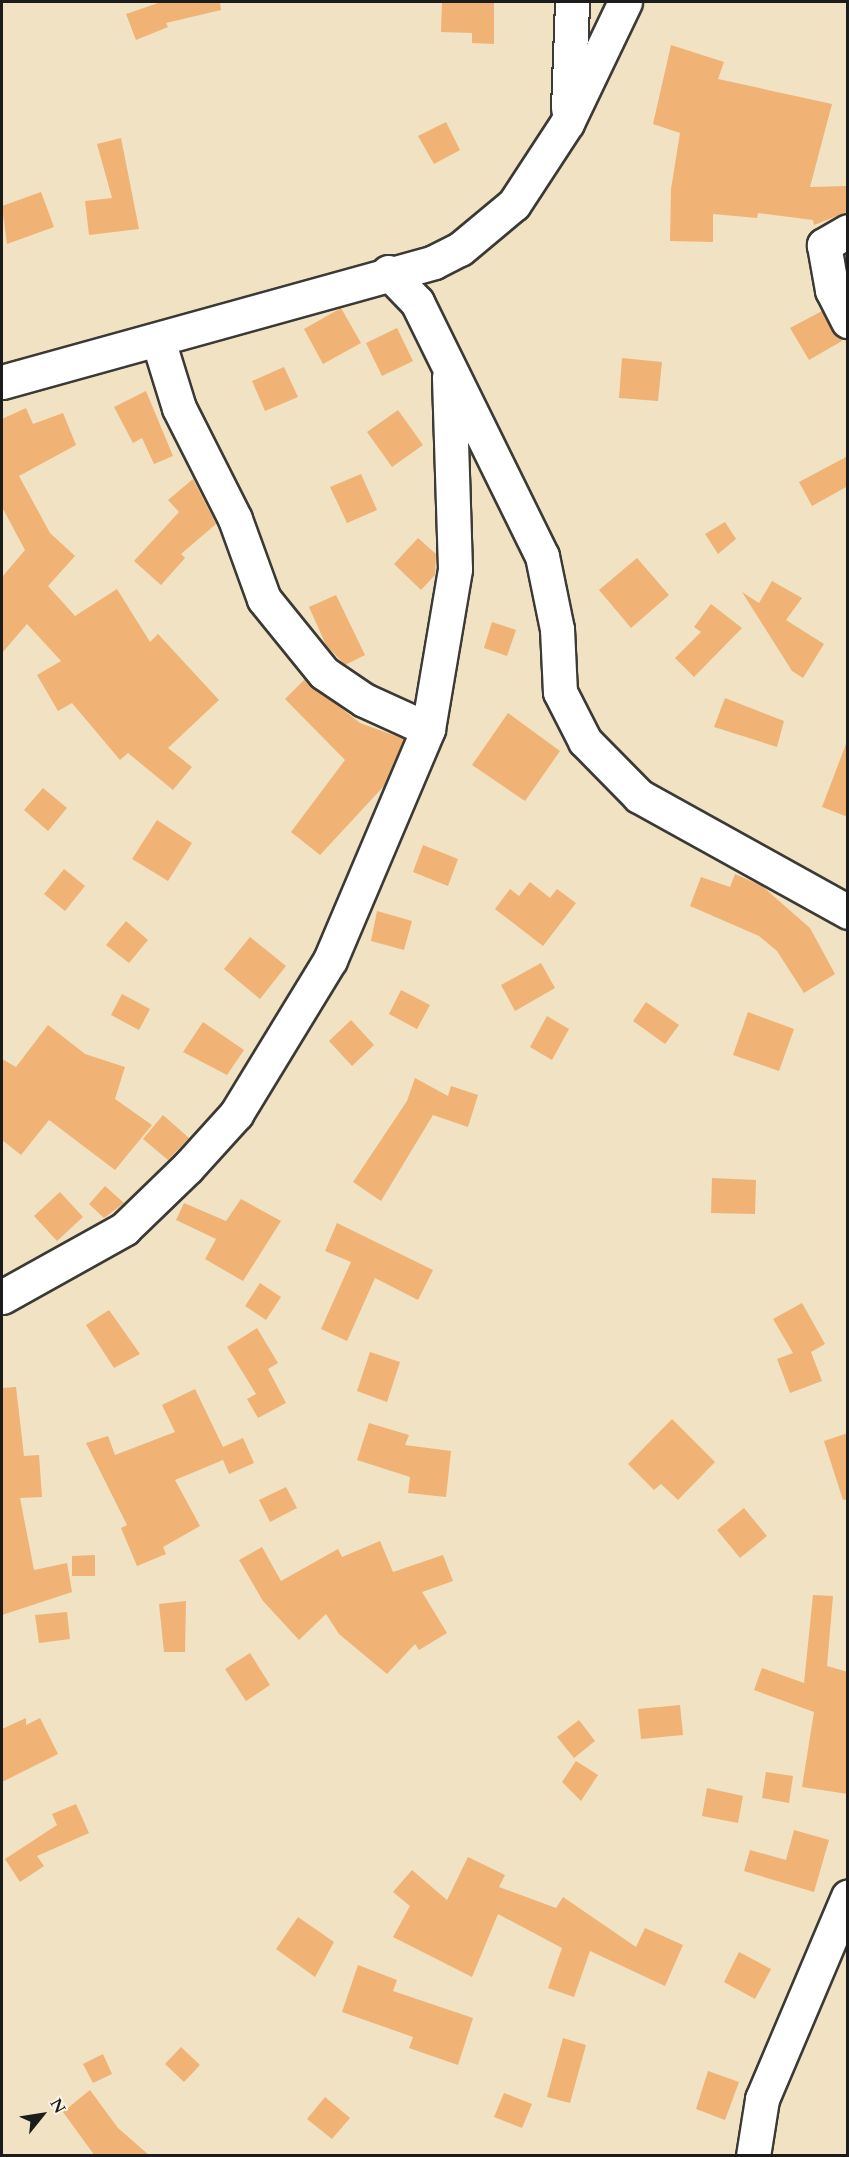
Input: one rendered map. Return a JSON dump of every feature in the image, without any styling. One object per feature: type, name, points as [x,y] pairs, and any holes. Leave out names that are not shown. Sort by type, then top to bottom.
[{"type":"street","points":[[567,123],[572,2]]},
{"type":"street","points":[[2,382],[158,340],[388,272],[434,262],[514,204],[567,123],[625,2]]},
{"type":"street","points":[[848,231],[824,245],[832,290],[848,321]]},
{"type":"street","points":[[388,272],[417,302],[449,377],[514,491],[542,556],[557,629],[560,692],[585,741],[639,796],[848,912]]},
{"type":"street","points":[[158,340],[179,408],[235,519],[264,599],[324,673],[364,700],[428,729]]},
{"type":"street","points":[[2,1297],[124,1229],[236,1114],[330,960],[428,729],[455,569],[449,377]]},
{"type":"street","points":[[753,2156],[762,2099],[848,1896]]},
{"type":"building","points":[[161,2],[220,2],[221,10],[166,23],[168,27],[136,40],[126,14]]},
{"type":"building","points":[[442,2],[494,2],[494,44],[472,43],[472,33],[441,32]]},
{"type":"building","points":[[671,45],[724,62],[718,79],[832,104],[810,187],[846,186],[847,212],[814,225],[813,220],[758,213],[757,218],[713,214],[713,242],[670,241],[671,189],[680,133],[653,124]]},
{"type":"building","points":[[446,122],[460,150],[434,164],[418,136]]},
{"type":"building","points":[[121,138],[139,229],[89,235],[85,201],[112,198],[97,144]]},
{"type":"building","points":[[41,192],[54,227],[7,244],[2,206]]},
{"type":"building","points":[[341,308],[361,343],[323,364],[304,329]]},
{"type":"building","points":[[822,311],[842,341],[809,360],[790,328]]},
{"type":"building","points":[[397,328],[413,361],[382,376],[366,343]]},
{"type":"building","points":[[622,358],[662,362],[658,401],[619,398]]},
{"type":"building","points":[[284,367],[298,397],[265,411],[252,381]]},
{"type":"building","points":[[146,391],[173,456],[154,464],[142,438],[133,443],[114,407]]},
{"type":"building","points":[[26,408],[33,424],[63,413],[76,445],[19,476],[50,533],[75,556],[48,586],[75,616],[117,589],[150,642],[158,634],[219,700],[168,748],[192,767],[173,790],[128,753],[120,760],[72,703],[58,711],[37,675],[61,661],[27,624],[2,653],[2,577],[25,550],[2,507],[2,419]]},
{"type":"building","points":[[398,410],[423,445],[392,467],[367,432]]},
{"type":"building","points":[[848,456],[848,486],[812,506],[799,482]]},
{"type":"building","points":[[361,474],[377,510],[347,523],[330,487]]},
{"type":"building","points":[[193,479],[216,524],[181,554],[185,558],[161,585],[134,561],[179,512],[168,500]]},
{"type":"building","points":[[725,522],[736,539],[718,554],[705,534]]},
{"type":"building","points":[[418,538],[436,554],[435,575],[421,590],[394,564]]},
{"type":"building","points":[[637,558],[669,595],[631,628],[599,590]]},
{"type":"building","points":[[772,581],[802,598],[786,620],[824,644],[803,678],[792,671],[742,592],[759,603]]},
{"type":"building","points":[[336,595],[365,655],[345,665],[326,645],[309,607]]},
{"type":"building","points":[[711,604],[742,628],[694,677],[675,658],[701,632],[694,627]]},
{"type":"building","points":[[492,622],[516,630],[507,656],[484,648]]},
{"type":"building","points":[[305,679],[360,723],[404,739],[384,786],[320,855],[291,832],[345,760],[285,699]]},
{"type":"building","points":[[725,698],[784,721],[777,747],[714,727]]},
{"type":"building","points":[[508,713],[560,751],[525,801],[472,765]]},
{"type":"building","points":[[846,744],[848,744],[848,817],[822,807]]},
{"type":"building","points":[[43,788],[67,808],[48,831],[24,810]]},
{"type":"building","points":[[157,820],[192,843],[168,881],[132,859]]},
{"type":"building","points":[[423,845],[458,859],[448,886],[413,872]]},
{"type":"building","points":[[64,869],[85,886],[65,911],[44,894]]},
{"type":"building","points":[[735,874],[762,886],[810,928],[835,974],[804,993],[777,951],[759,936],[690,906],[701,877],[730,887]]},
{"type":"building","points":[[530,882],[550,898],[557,889],[576,903],[543,946],[495,909],[510,889],[519,896]]},
{"type":"building","points":[[377,911],[412,921],[404,950],[371,941]]},
{"type":"building","points":[[126,921],[148,940],[129,963],[106,945]]},
{"type":"building","points":[[250,937],[286,966],[260,999],[224,969]]},
{"type":"building","points":[[541,963],[555,988],[515,1011],[501,985]]},
{"type":"building","points":[[401,990],[430,1005],[417,1029],[389,1014]]},
{"type":"building","points":[[122,994],[150,1009],[139,1030],[111,1015]]},
{"type":"building","points":[[646,1002],[679,1025],[665,1044],[633,1021]]},
{"type":"building","points":[[748,1012],[794,1029],[779,1071],[733,1055]]},
{"type":"building","points":[[547,1016],[569,1029],[552,1060],[530,1047]]},
{"type":"building","points":[[351,1020],[374,1045],[352,1066],[329,1041]]},
{"type":"building","points":[[203,1022],[244,1050],[227,1075],[183,1052]]},
{"type":"building","points":[[48,1025],[85,1054],[125,1067],[115,1099],[152,1125],[115,1170],[49,1120],[21,1155],[2,1140],[2,1059],[16,1067]]},
{"type":"building","points":[[415,1078],[448,1096],[451,1086],[478,1095],[468,1127],[433,1115],[381,1201],[353,1182],[407,1101]]},
{"type":"building","points":[[163,1115],[189,1138],[168,1160],[143,1139]]},
{"type":"building","points":[[712,1178],[756,1180],[755,1214],[711,1213]]},
{"type":"building","points":[[105,1186],[124,1203],[104,1218],[89,1204]]},
{"type":"building","points":[[60,1192],[83,1217],[57,1241],[34,1216]]},
{"type":"building","points":[[241,1199],[281,1221],[243,1281],[205,1259],[216,1239],[176,1220],[184,1203],[226,1221]]},
{"type":"building","points":[[337,1223],[433,1270],[418,1300],[375,1278],[347,1341],[321,1329],[351,1262],[325,1251]]},
{"type":"building","points":[[260,1283],[281,1297],[266,1320],[245,1306]]},
{"type":"building","points":[[802,1303],[825,1344],[811,1352],[822,1381],[790,1393],[777,1359],[793,1353],[773,1319]]},
{"type":"building","points":[[109,1310],[140,1354],[114,1368],[86,1325]]},
{"type":"building","points":[[257,1328],[278,1363],[268,1369],[286,1403],[258,1418],[247,1399],[256,1394],[227,1347]]},
{"type":"building","points":[[370,1352],[400,1362],[387,1402],[357,1391]]},
{"type":"building","points":[[16,1387],[24,1456],[39,1455],[42,1497],[20,1498],[34,1570],[67,1563],[72,1592],[2,1615],[2,1388]]},
{"type":"building","points":[[195,1389],[223,1447],[243,1438],[254,1463],[229,1474],[223,1460],[175,1480],[200,1526],[163,1547],[166,1554],[137,1566],[121,1528],[127,1525],[86,1443],[108,1436],[115,1455],[175,1432],[162,1405]]},
{"type":"building","points":[[672,1419],[715,1462],[678,1500],[661,1484],[654,1490],[628,1464]]},
{"type":"building","points":[[369,1423],[409,1435],[405,1445],[451,1451],[446,1497],[408,1493],[410,1477],[357,1460]]},
{"type":"building","points":[[848,1433],[848,1499],[843,1500],[824,1441]]},
{"type":"building","points":[[286,1487],[297,1508],[270,1522],[259,1500]]},
{"type":"building","points":[[744,1508],[767,1536],[740,1558],[717,1530]]},
{"type":"building","points":[[380,1541],[393,1572],[443,1555],[453,1581],[422,1592],[447,1633],[419,1650],[415,1644],[387,1674],[339,1634],[326,1614],[299,1640],[263,1601],[239,1560],[262,1547],[281,1581],[338,1549],[342,1557]]},
{"type":"building","points":[[95,1555],[95,1576],[72,1576],[72,1556]]},
{"type":"building","points":[[813,1595],[833,1596],[827,1666],[848,1672],[848,1794],[802,1787],[814,1712],[754,1690],[762,1668],[804,1683]]},
{"type":"building","points":[[186,1601],[185,1652],[164,1652],[159,1604]]},
{"type":"building","points":[[67,1612],[70,1639],[39,1643],[35,1615]]},
{"type":"building","points":[[250,1653],[270,1685],[246,1701],[225,1669]]},
{"type":"building","points":[[680,1705],[683,1735],[641,1739],[638,1709]]},
{"type":"building","points":[[26,1718],[26,1725],[40,1718],[58,1754],[2,1782],[2,1729]]},
{"type":"building","points":[[579,1720],[595,1741],[574,1758],[557,1737]]},
{"type":"building","points":[[576,1761],[598,1775],[581,1801],[562,1782]]},
{"type":"building","points":[[766,1772],[793,1776],[789,1803],[762,1798]]},
{"type":"building","points":[[707,1788],[743,1796],[738,1823],[702,1816]]},
{"type":"building","points":[[76,1804],[89,1833],[37,1856],[44,1866],[20,1882],[5,1859],[57,1825],[52,1814]]},
{"type":"building","points":[[794,1830],[829,1840],[814,1892],[744,1871],[750,1850],[786,1860]]},
{"type":"building","points":[[468,1857],[505,1875],[499,1887],[556,1908],[563,1897],[636,1947],[645,1928],[683,1945],[665,1986],[590,1951],[574,1997],[548,1988],[562,1948],[498,1914],[472,1977],[393,1937],[410,1906],[393,1892],[412,1870],[447,1900]]},
{"type":"building","points":[[298,1917],[334,1942],[315,1977],[276,1949]]},
{"type":"building","points":[[739,1952],[771,1969],[755,1999],[724,1982]]},
{"type":"building","points":[[358,1965],[397,1980],[393,1991],[473,2018],[458,2065],[409,2048],[413,2037],[342,2012]]},
{"type":"building","points":[[563,2038],[586,2045],[570,2103],[547,2097]]},
{"type":"building","points":[[181,2047],[200,2065],[184,2082],[165,2064]]},
{"type":"building","points":[[103,2054],[112,2074],[93,2083],[83,2064]]},
{"type":"building","points":[[708,2071],[739,2082],[725,2120],[696,2109]]},
{"type":"building","points":[[90,2090],[118,2128],[150,2156],[95,2156],[63,2112]]},
{"type":"building","points":[[504,2093],[532,2104],[522,2128],[494,2117]]},
{"type":"building","points":[[325,2097],[350,2118],[332,2139],[307,2119]]}]
